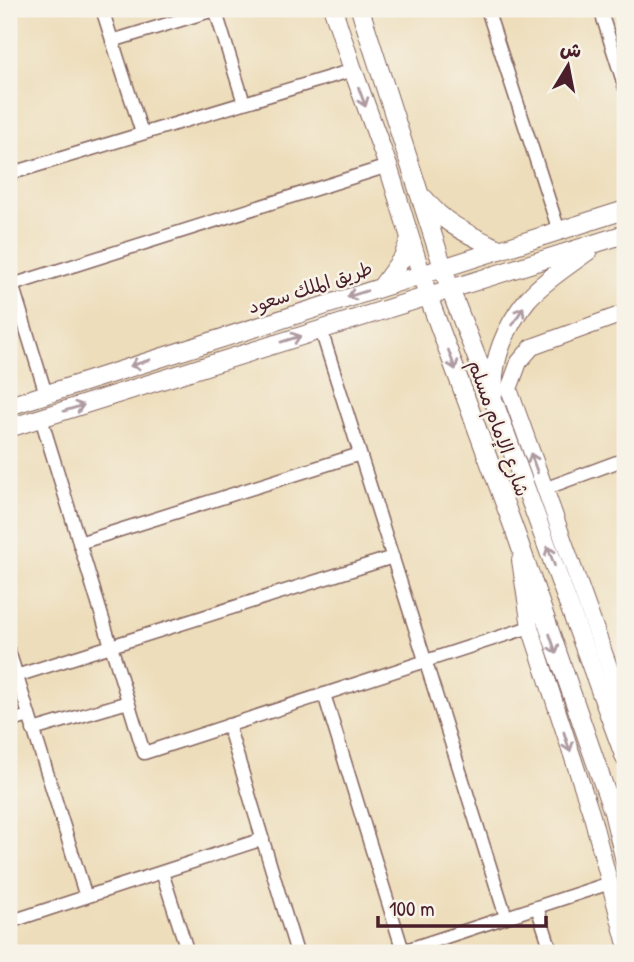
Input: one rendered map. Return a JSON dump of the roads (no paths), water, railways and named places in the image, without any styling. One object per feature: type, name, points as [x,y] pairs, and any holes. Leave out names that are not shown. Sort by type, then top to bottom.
[{"type":"main road","name":"شارع الإمام مسلم","points":[[333,9],[352,70],[388,166],[428,296],[516,534],[613,813],[625,861]]},
{"type":"main road","name":"شارع الإمام مسلم","points":[[360,9],[450,289],[625,758]]},
{"type":"main road","points":[[419,191],[433,211],[460,230],[499,249]]},
{"type":"main road","name":"طريق الملك سعود","points":[[9,406],[625,210]]},
{"type":"main road","points":[[9,428],[625,234]]},
{"type":"main road","points":[[382,286],[403,257],[410,240]]},
{"type":"main road","points":[[494,402],[492,373],[502,342],[527,299],[598,243]]},
{"type":"street","points":[[102,9],[142,133]]},
{"type":"street","points":[[112,41],[216,9],[244,103]]},
{"type":"street","points":[[487,9],[559,231]]},
{"type":"street","points":[[600,9],[625,88]]},
{"type":"street","points":[[9,174],[352,70]]},
{"type":"street","points":[[46,394],[10,282],[388,166]]},
{"type":"street","points":[[625,313],[532,346],[519,362],[509,389],[544,489],[619,677],[625,711]]},
{"type":"street","points":[[321,330],[506,917]]},
{"type":"street","points":[[41,418],[144,753],[530,627]]},
{"type":"street","points":[[79,543],[360,454]]},
{"type":"street","points":[[544,489],[625,459]]},
{"type":"street","points":[[516,534],[530,627],[592,816],[625,941]]},
{"type":"street","points":[[16,676],[393,556]]},
{"type":"street","points":[[9,651],[86,897]]},
{"type":"street","points":[[324,694],[400,952],[610,883]]},
{"type":"street","points":[[33,730],[128,702]]},
{"type":"street","points":[[9,722],[29,716]]},
{"type":"street","points":[[228,725],[297,953]]},
{"type":"street","points":[[9,922],[262,839]]},
{"type":"street","points":[[162,872],[188,953]]},
{"type":"street","points":[[537,907],[552,953]]}]
